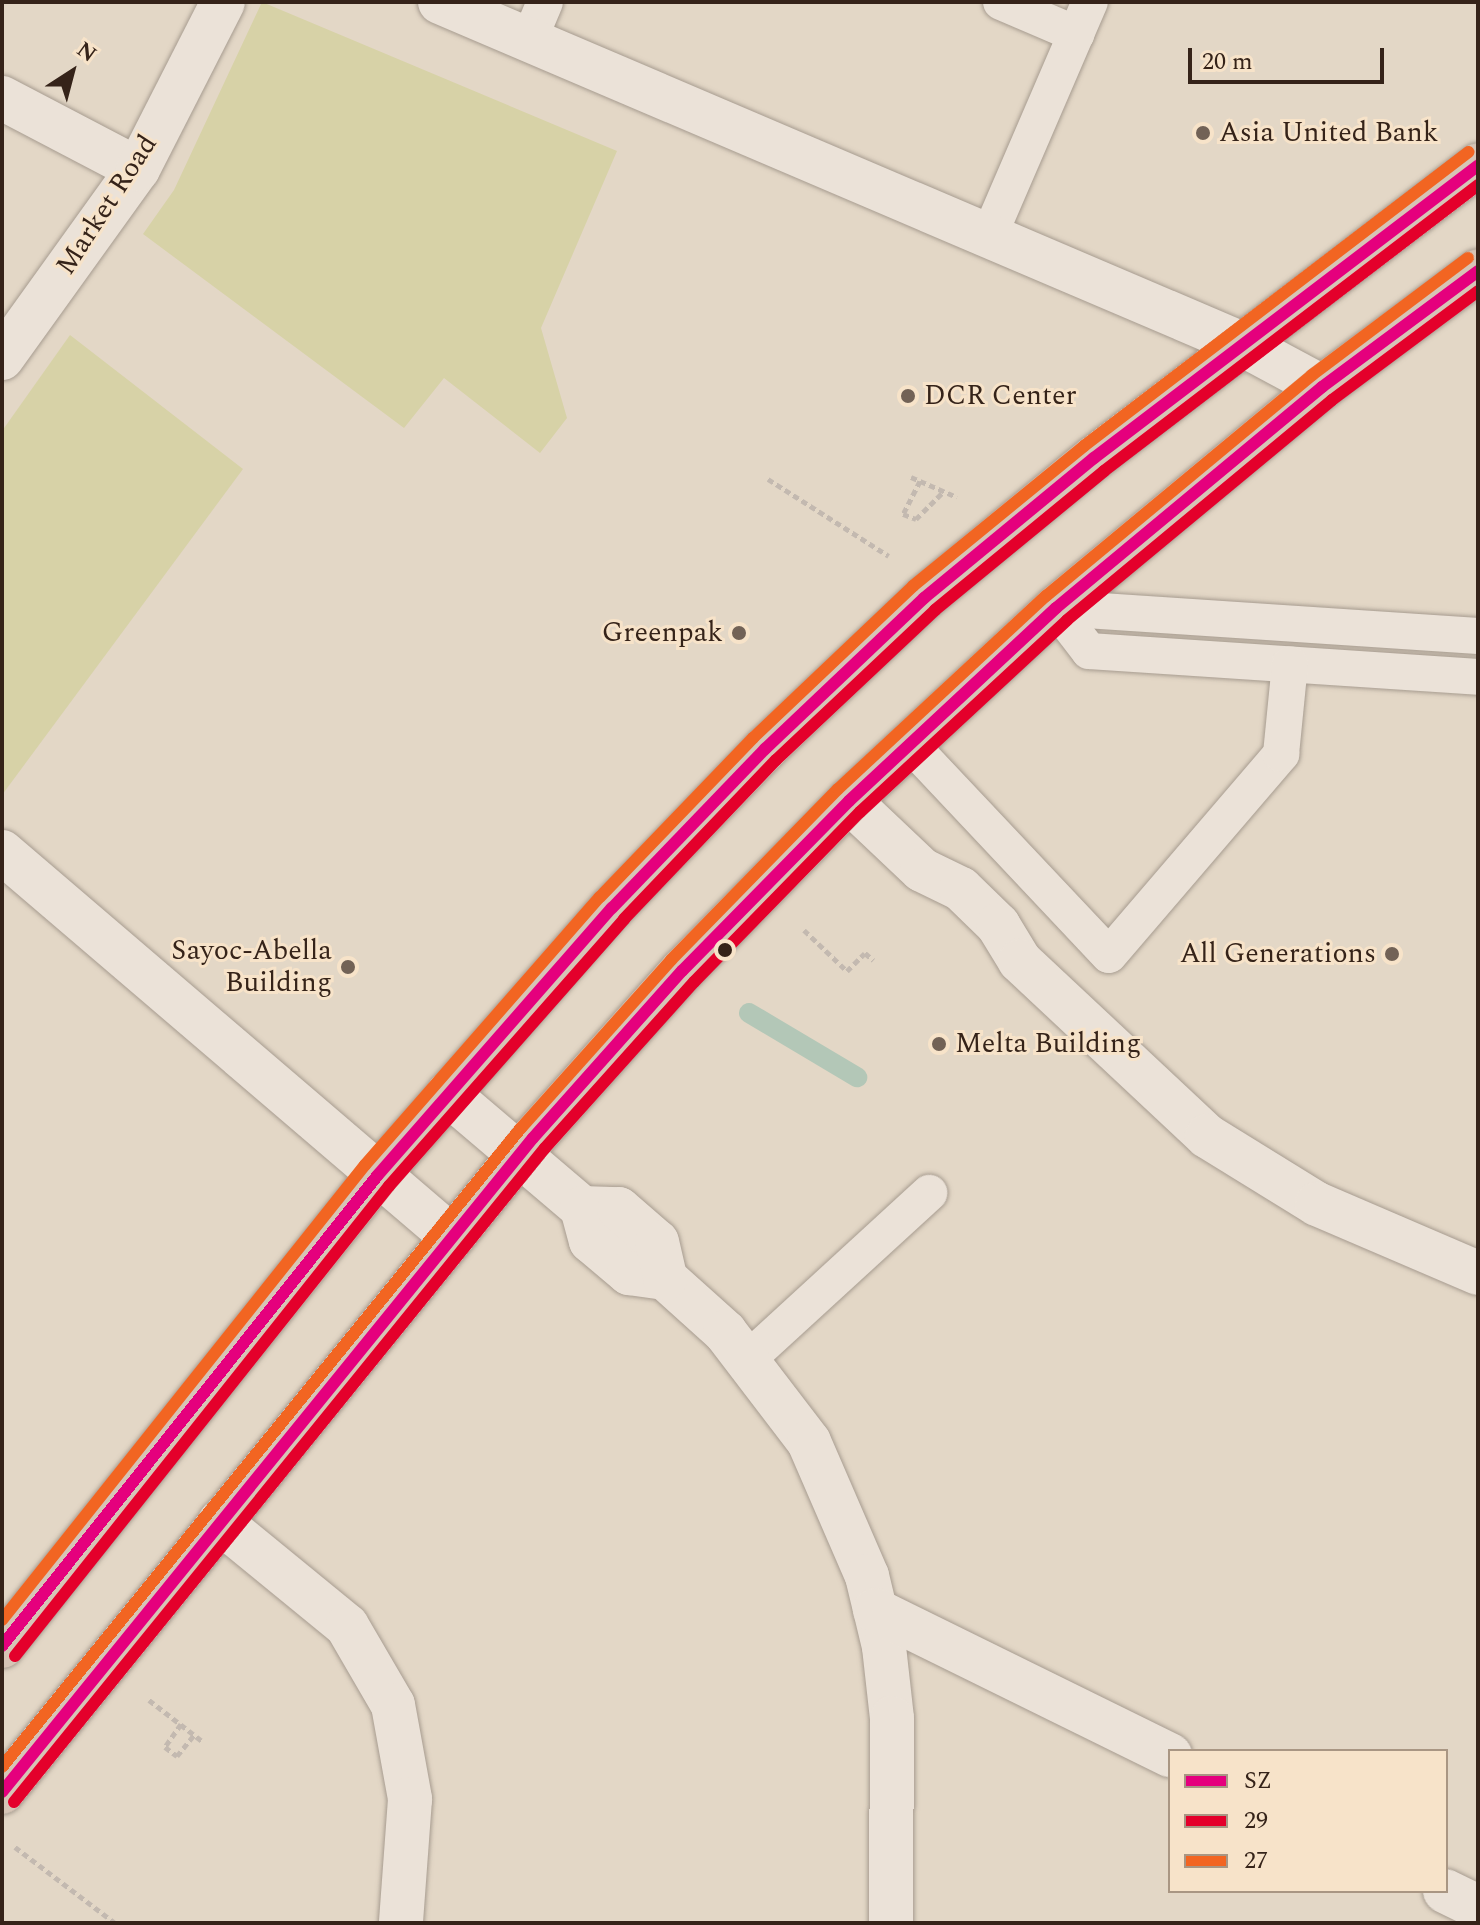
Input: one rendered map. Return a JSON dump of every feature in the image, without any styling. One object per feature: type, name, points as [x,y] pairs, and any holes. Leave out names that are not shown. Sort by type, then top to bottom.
[{"type":"highway","points":[[10,1620],[448,1094],[765,749],[924,598],[1240,343],[1478,165]]},
{"type":"highway","points":[[2,1792],[520,1154],[682,971],[849,801],[1056,608],[1322,387],[1478,271]]},
{"type":"street","name":"Market Road","points":[[2,358],[138,169],[223,2]]},
{"type":"street","points":[[440,2],[537,21],[989,236],[1240,343],[1322,387]]},
{"type":"street","points":[[2,98],[138,169]]},
{"type":"street","points":[[849,801],[922,870],[942,907],[980,943],[1020,961],[1207,1136],[1260,1173],[1478,1273]]},
{"type":"street","points":[[2,852],[377,1176],[452,1237]]},
{"type":"street","points":[[448,1094],[582,1208],[591,1241],[629,1273],[665,1278],[748,1359],[809,1442],[841,1507],[875,1610],[892,1718],[891,1923]]},
{"type":"street","points":[[220,1522],[347,1626],[393,1705],[410,1799],[401,1923]]},
{"type":"street","points":[[875,1610],[1168,1754]]},
{"type":"street","points":[[1448,1892],[1478,1907]]},
{"type":"lane","points":[[989,236],[1083,18],[1001,2]]},
{"type":"lane","points":[[1056,608],[1478,636]]},
{"type":"lane","points":[[1056,608],[1089,651],[1478,677]]},
{"type":"lane","points":[[909,743],[1109,955],[1281,754],[1290,664]]},
{"type":"lane","points":[[748,1359],[929,1193]]},
{"type":"path","points":[[911,477],[944,491],[916,519],[903,514],[920,481]]},
{"type":"path","points":[[768,479],[879,549]]},
{"type":"path","points":[[804,930],[847,971],[865,953],[873,960]]},
{"type":"path","points":[[139,1693],[202,1741]]},
{"type":"path","points":[[181,1724],[165,1747],[177,1756],[194,1735]]},
{"type":"path","points":[[14,1847],[115,1923]]},
{"type":"shaded area","points":[[262,2],[617,151],[541,328],[567,418],[540,453],[444,378],[404,428],[143,234],[174,190]]},
{"type":"shaded area","points":[[70,335],[243,469],[2,795],[2,431]]},
{"type":"waterway","points":[[749,1013],[857,1077]]},
{"type":"transit line","name":"27","points":[[2,1620],[365,1165],[600,897],[753,738],[913,586],[1084,446],[1468,152]]},
{"type":"transit line","name":"SZ","points":[[2,1646],[377,1176],[612,908],[765,749],[924,598],[1094,458],[1478,165]]},
{"type":"transit line","name":"29","points":[[15,1656],[389,1186],[624,919],[776,760],[935,610],[1104,471],[1478,185]]},
{"type":"transit line","name":"27","points":[[2,1767],[521,1128],[671,960],[838,789],[1046,596],[1312,375],[1468,258]]},
{"type":"transit line","name":"SZ","points":[[2,1792],[533,1138],[682,971],[849,801],[1056,608],[1322,387],[1478,271]]},
{"type":"transit line","name":"29","points":[[14,1802],[545,1148],[694,982],[860,812],[1067,620],[1332,400],[1478,291]]},
{"type":"place","name":"Asia United Bank","points":[[1203,133]]},
{"type":"place","name":"DCR Center","points":[[908,396]]},
{"type":"place","name":"Greenpak","points":[[739,633]]},
{"type":"place","name":"All Generations","points":[[1392,954]]},
{"type":"place","name":"Sayoc-Abella Building","points":[[348,967]]},
{"type":"place","name":"Melta Building","points":[[939,1044]]}]
